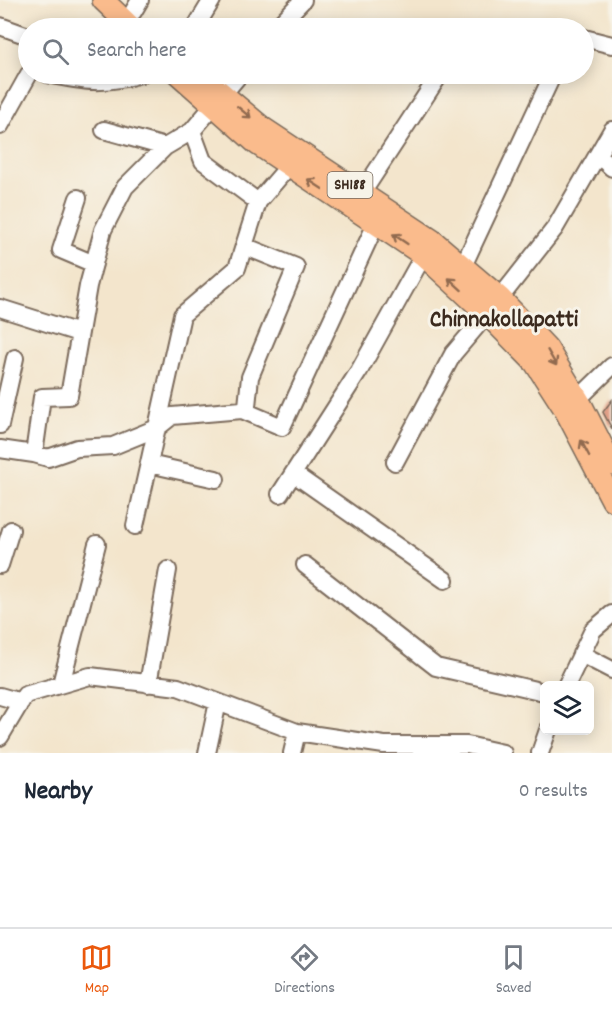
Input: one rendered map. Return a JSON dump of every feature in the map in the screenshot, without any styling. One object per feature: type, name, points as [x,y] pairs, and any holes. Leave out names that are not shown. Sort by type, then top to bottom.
[{"type":"main road","points":[[103,0],[131,10]]},
{"type":"main road","points":[[193,84],[218,100],[288,167],[380,216],[427,248],[547,348],[612,465]]},
{"type":"main road","name":"SH188","points":[[206,84],[218,100],[362,193],[380,216]]},
{"type":"main road","points":[[427,248],[464,264],[535,363],[564,408],[612,500]]},
{"type":"street","points":[[201,18],[212,0]]},
{"type":"street","points":[[286,18],[303,0]]},
{"type":"street","points":[[0,26],[18,32]]},
{"type":"street","points":[[594,40],[612,45]]},
{"type":"street","points":[[0,126],[23,84]]},
{"type":"street","points":[[34,454],[42,397],[69,396],[79,333],[103,230],[125,187],[165,147],[192,131],[232,84]]},
{"type":"street","points":[[362,193],[433,84]]},
{"type":"street","points":[[464,264],[548,84]]},
{"type":"street","points":[[104,130],[165,147]]},
{"type":"street","points":[[396,462],[453,354],[555,228],[612,130]]},
{"type":"street","points":[[192,131],[203,161],[258,202]]},
{"type":"street","points":[[598,155],[612,168]]},
{"type":"street","points":[[135,526],[182,315],[237,268],[258,202],[288,167]]},
{"type":"street","points":[[78,198],[61,250],[94,264]]},
{"type":"street","points":[[0,449],[48,458],[77,448],[113,446],[157,428],[172,416],[242,410],[282,427],[380,216]]},
{"type":"street","points":[[242,410],[248,406],[250,377],[297,267],[244,246]]},
{"type":"street","points":[[280,494],[359,371],[427,248]]},
{"type":"street","points":[[0,308],[79,333]]},
{"type":"street","points":[[0,425],[15,358]]},
{"type":"street","points":[[577,400],[612,366]]},
{"type":"street","points":[[149,464],[216,479]]},
{"type":"street","points":[[294,474],[445,580]]},
{"type":"street","points":[[0,565],[11,530]]},
{"type":"street","points":[[61,684],[97,544]]},
{"type":"street","points":[[305,565],[436,667],[540,691]]},
{"type":"street","points":[[148,684],[168,570]]},
{"type":"street","points":[[568,681],[593,630],[612,614]]},
{"type":"street","points":[[581,654],[612,670]]},
{"type":"street","points":[[0,737],[25,695],[90,676],[178,687],[297,732],[383,749],[466,749],[503,753]]},
{"type":"street","points":[[0,696],[21,702]]},
{"type":"street","points":[[207,753],[218,702]]},
{"type":"street","points":[[292,753],[297,732]]},
{"type":"street","points":[[540,753],[546,735]]},
{"type":"building","points":[[612,400],[612,429],[603,412]]},
{"type":"district","name":"Chinnakollapatti","points":[[504,321]]}]
